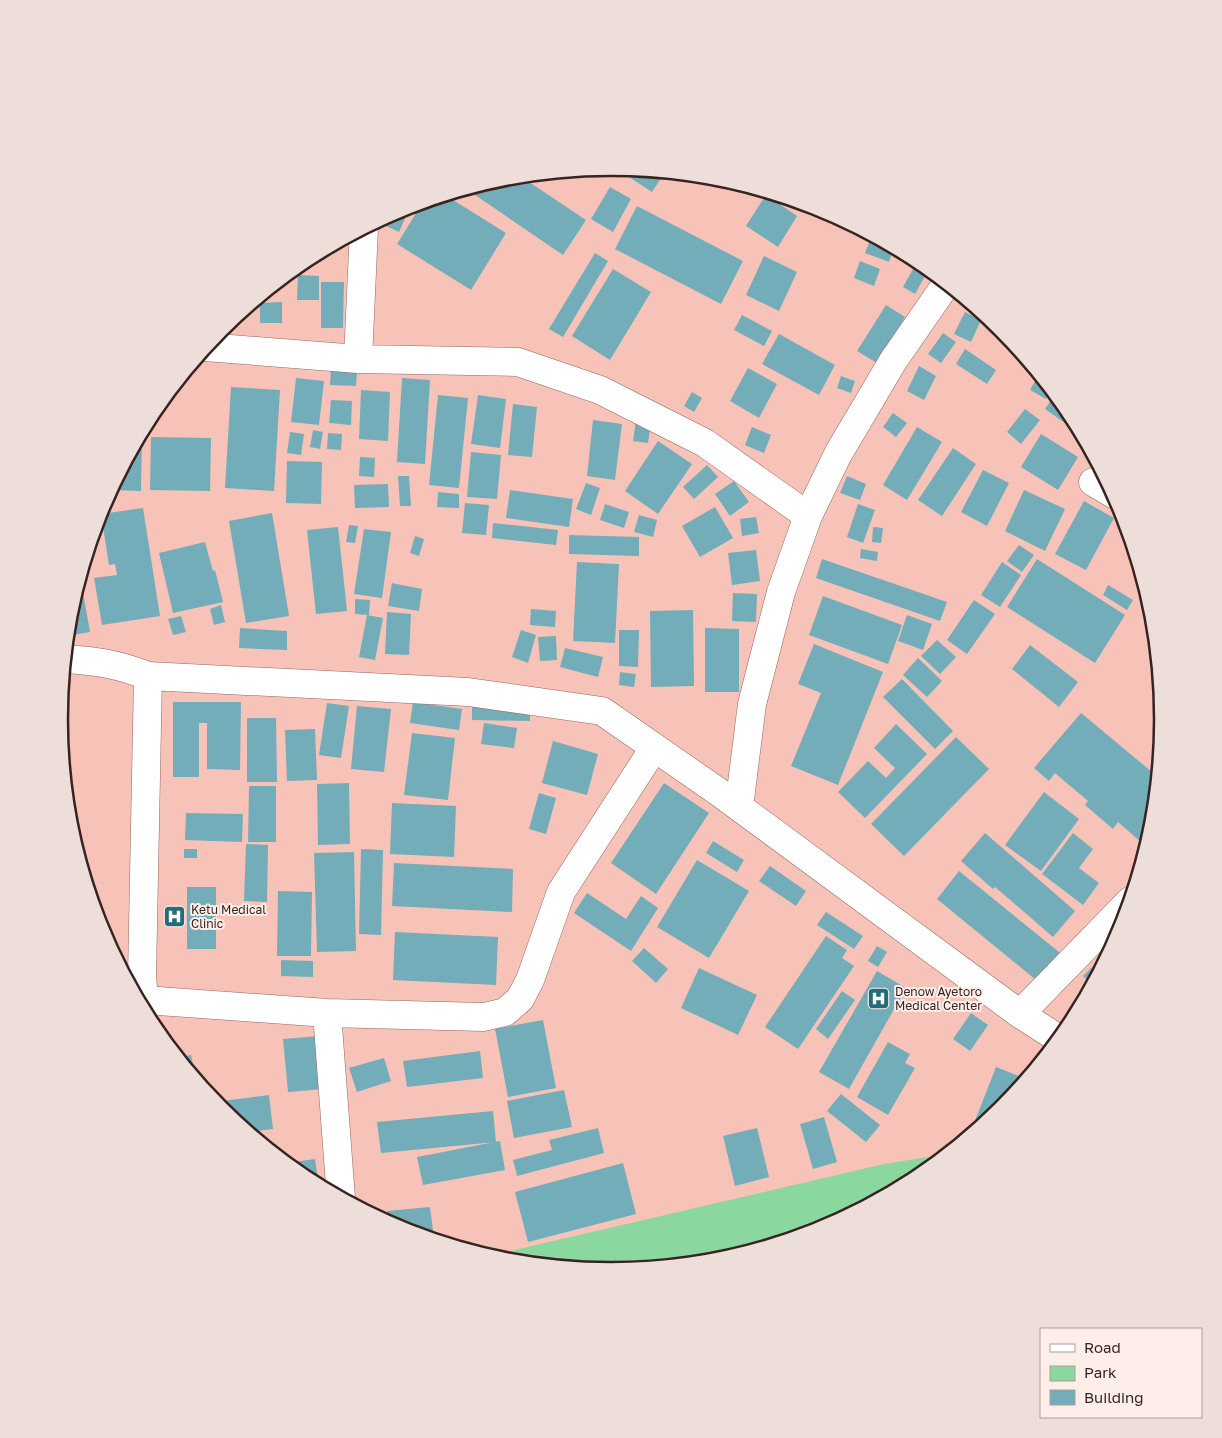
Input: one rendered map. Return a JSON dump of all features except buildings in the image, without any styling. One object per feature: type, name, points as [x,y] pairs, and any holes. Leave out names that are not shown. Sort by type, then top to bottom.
[{"type":"street","points":[[358,359],[364,236]]},
{"type":"street","points":[[739,807],[752,704],[781,592],[808,516],[838,454],[888,369],[942,288]]},
{"type":"street","points":[[215,348],[358,359],[518,362],[600,390],[705,443],[808,516]]},
{"type":"street","points":[[71,659],[98,661],[122,666],[148,676],[468,692],[602,712],[739,807],[1020,1014],[1053,1035]]},
{"type":"street","points":[[143,996],[142,976],[148,676]]},
{"type":"street","points":[[149,1005],[327,1013],[484,1017],[505,1012],[520,999],[530,980],[561,892],[654,748]]},
{"type":"street","points":[[1020,1014],[1119,911]]},
{"type":"street","points":[[327,1013],[340,1191]]},
{"type":"green space","points":[[934,1156],[883,1190],[819,1221],[786,1234],[717,1252],[682,1258],[611,1262],[540,1258],[506,1252],[884,1164]]},
{"type":"place","name":"Ketu Medical Clinic","points":[[175,916]]},
{"type":"place","name":"Denow Ayetoro Medical Center","points":[[879,998]]}]
